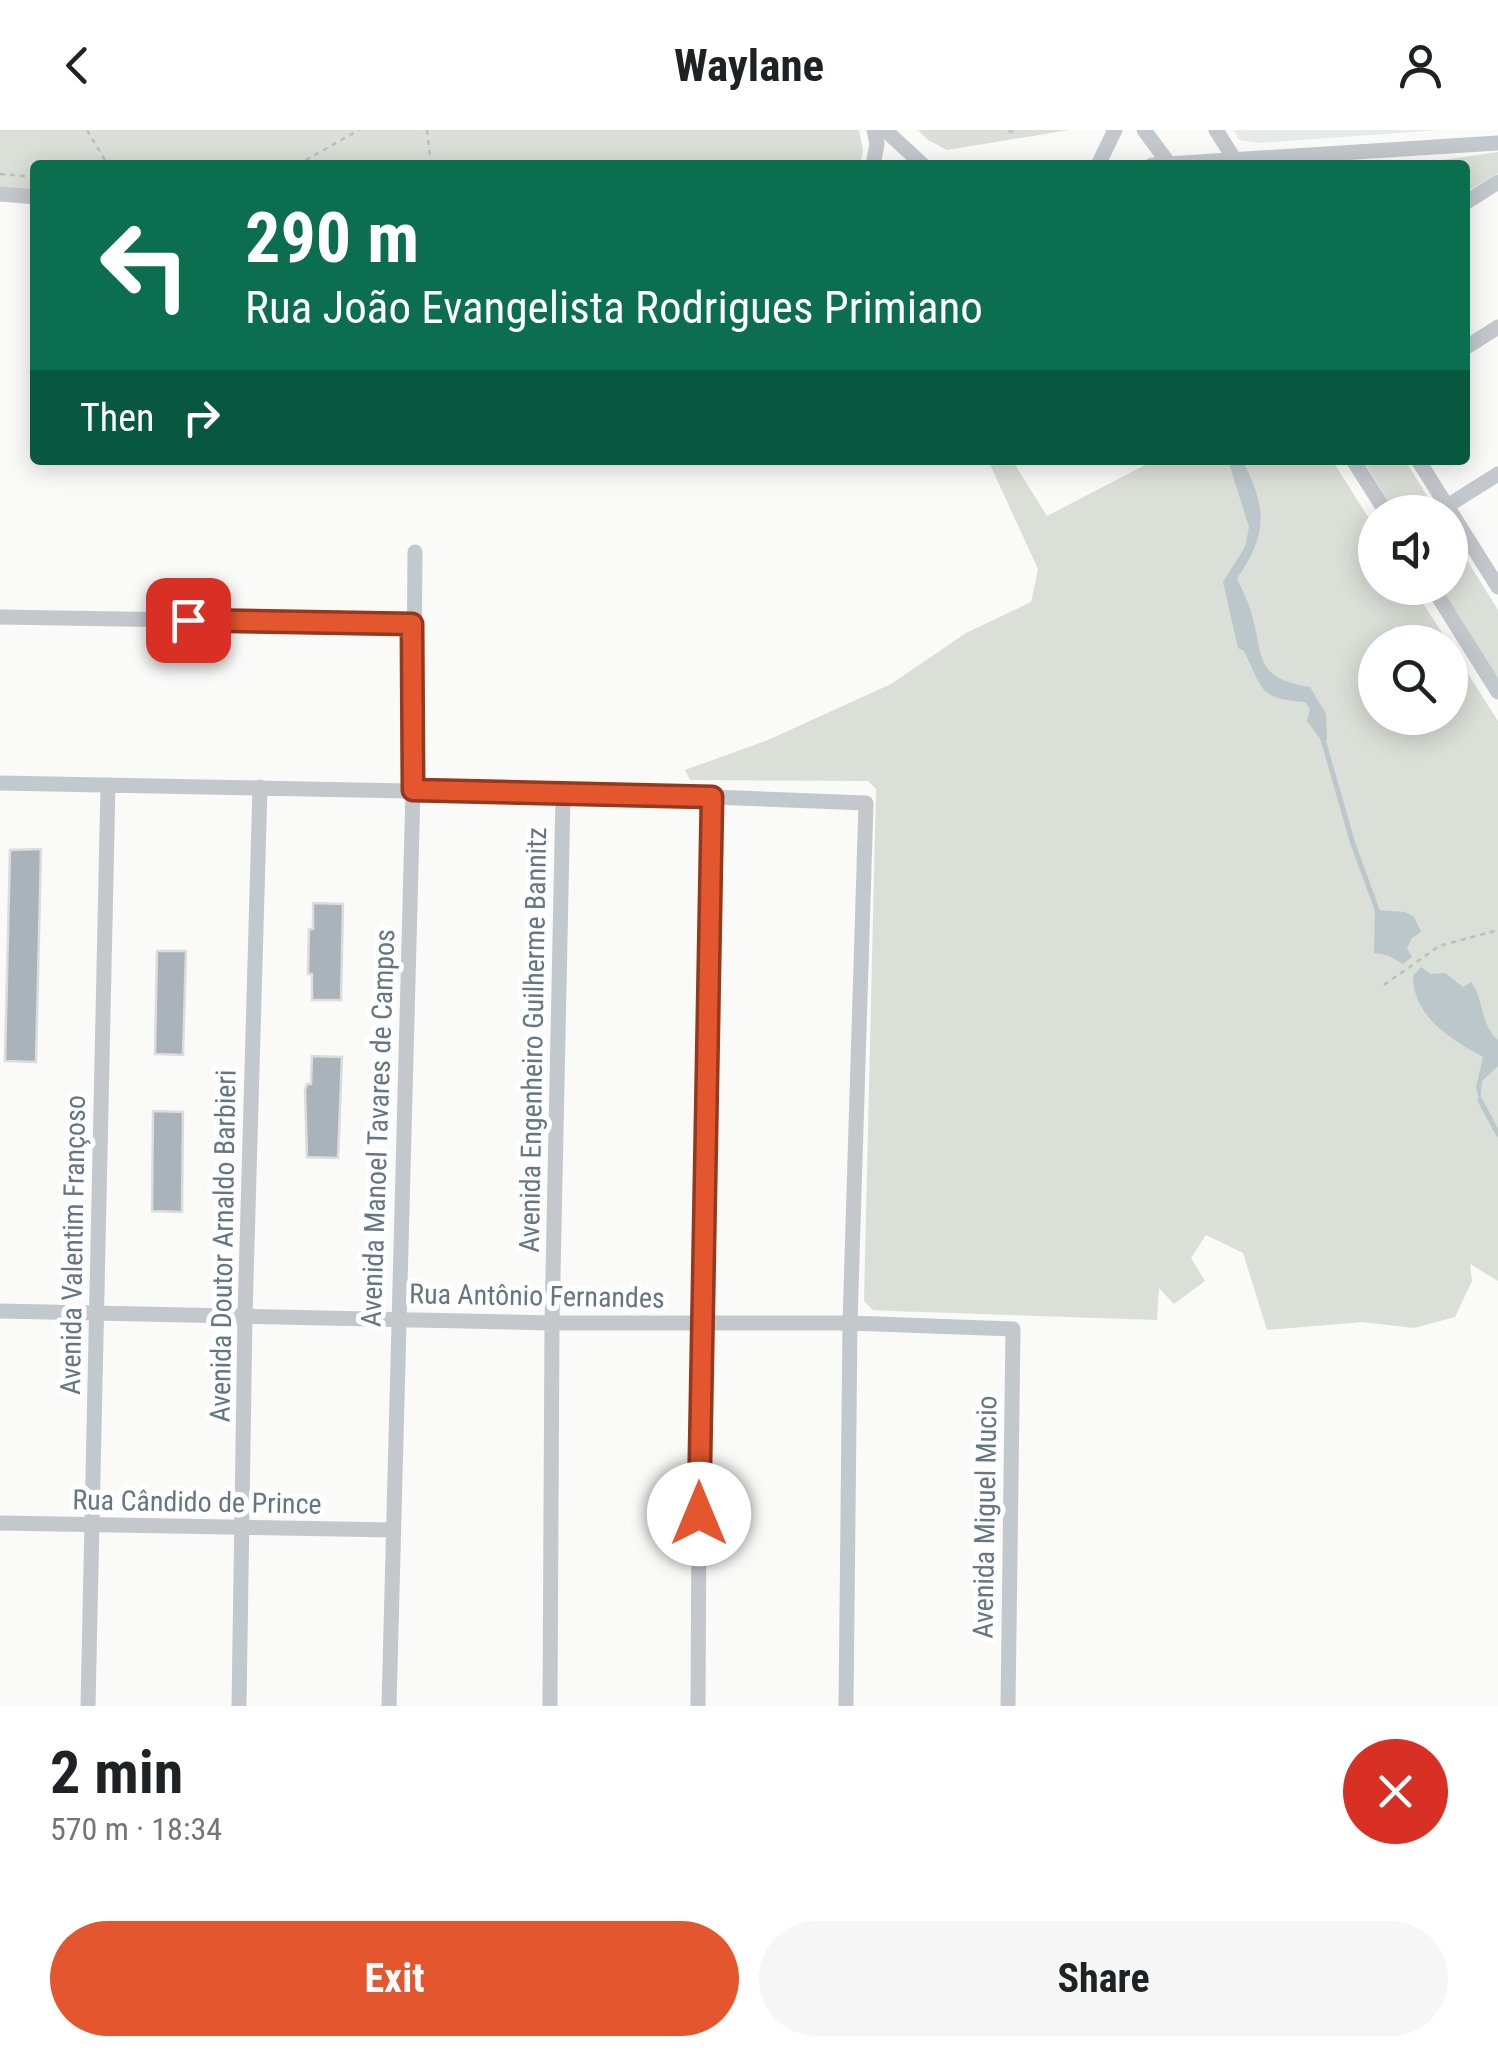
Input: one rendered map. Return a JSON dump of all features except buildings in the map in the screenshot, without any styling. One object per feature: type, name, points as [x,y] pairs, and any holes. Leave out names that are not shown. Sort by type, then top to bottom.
[{"type":"street","points":[[874,130],[875,160]]},
{"type":"street","points":[[885,130],[917,160]]},
{"type":"street","points":[[1100,160],[1114,130]]},
{"type":"street","points":[[1144,130],[1167,160]]},
{"type":"street","points":[[1216,130],[1235,160]]},
{"type":"street","points":[[1264,160],[1498,143]]},
{"type":"street","points":[[1470,199],[1498,182]]},
{"type":"street","points":[[0,194],[30,197]]},
{"type":"street","points":[[1470,345],[1498,328]]},
{"type":"street","points":[[1356,465],[1375,495]]},
{"type":"street","points":[[1421,465],[1441,495]]},
{"type":"street","points":[[1465,495],[1498,474]]},
{"type":"street","points":[[1468,538],[1498,587]]},
{"type":"street","name":"Avenida Manoel Tavares de Campos","points":[[389,1706],[413,790],[414,552]]},
{"type":"street","points":[[1444,605],[1498,692]]},
{"type":"street","points":[[0,617],[412,624]]},
{"type":"street","points":[[0,782],[866,803],[850,1322],[846,1706]]},
{"type":"street","name":"Avenida Valentim Françoso","points":[[88,1706],[108,785]]},
{"type":"street","name":"Avenida Doutor Arnaldo Barbieri","points":[[239,1706],[260,787]]},
{"type":"street","name":"Avenida Engenheiro Guilherme Bannitz","points":[[550,1706],[552,1323],[563,796]]},
{"type":"street","points":[[698,1706],[700,1323],[712,797]]},
{"type":"street","name":"Rua Antônio Fernandes","points":[[0,1311],[552,1323],[850,1322],[1013,1329]]},
{"type":"street","name":"Avenida Miguel Mucio","points":[[1008,1706],[1013,1329]]},
{"type":"street","name":"Rua Cândido de Prince","points":[[0,1524],[394,1530]]},
{"type":"path","points":[[87,130],[105,160]]},
{"type":"path","points":[[306,160],[359,130]]},
{"type":"path","points":[[427,130],[431,160]]},
{"type":"path","points":[[0,174],[30,177]]},
{"type":"path","points":[[1384,985],[1438,946],[1498,930]]},
{"type":"shaded area","points":[[0,130],[859,130],[863,151],[861,160],[30,160],[30,191],[0,188]]},
{"type":"shaded area","points":[[918,130],[1069,130],[947,150]]},
{"type":"shaded area","points":[[1234,130],[1440,130],[1259,143],[1239,140]]},
{"type":"shaded area","points":[[1498,152],[1498,173],[1470,190],[1470,160],[1442,160]]},
{"type":"shaded area","points":[[990,465],[1015,465],[1047,516],[1145,465],[1335,465],[1358,501],[1358,605],[1424,605],[1437,625],[1358,625],[1358,735],[1468,735],[1468,674],[1498,721],[1498,1281],[1470,1264],[1472,1281],[1455,1317],[1414,1328],[1362,1322],[1267,1330],[1243,1253],[1206,1235],[1191,1258],[1205,1281],[1174,1304],[1159,1288],[1157,1320],[873,1310],[864,1301],[876,789],[868,781],[690,780],[685,770],[768,740],[891,684],[966,633],[1031,602],[1038,569]]},
{"type":"shaded area","points":[[1230,465],[1244,465],[1260,507],[1259,534],[1237,578],[1251,610],[1261,654],[1270,672],[1310,687],[1326,714],[1327,740],[1321,740],[1307,721],[1310,709],[1305,702],[1270,695],[1244,651],[1238,648],[1223,582],[1245,547],[1249,527]]},
{"type":"shaded area","points":[[1366,465],[1408,465],[1427,495],[1385,495]]},
{"type":"shaded area","points":[[1468,562],[1498,610],[1498,678],[1453,605],[1468,605]]},
{"type":"shaded area","points":[[1375,910],[1405,912],[1414,917],[1421,932],[1412,938],[1407,948],[1412,957],[1403,964],[1374,953]]},
{"type":"shaded area","points":[[1421,967],[1431,974],[1445,973],[1463,987],[1471,982],[1488,1027],[1498,1040],[1498,1066],[1482,1081],[1480,1102],[1476,1087],[1483,1057],[1447,1034],[1427,1015],[1419,1003],[1413,976]]},
{"type":"waterway","points":[[1322,736],[1353,844],[1379,915]]},
{"type":"waterway","points":[[1480,1100],[1498,1134]]},
{"type":"route","points":[[188,620],[412,624],[413,790],[712,797],[699,1514]]}]
